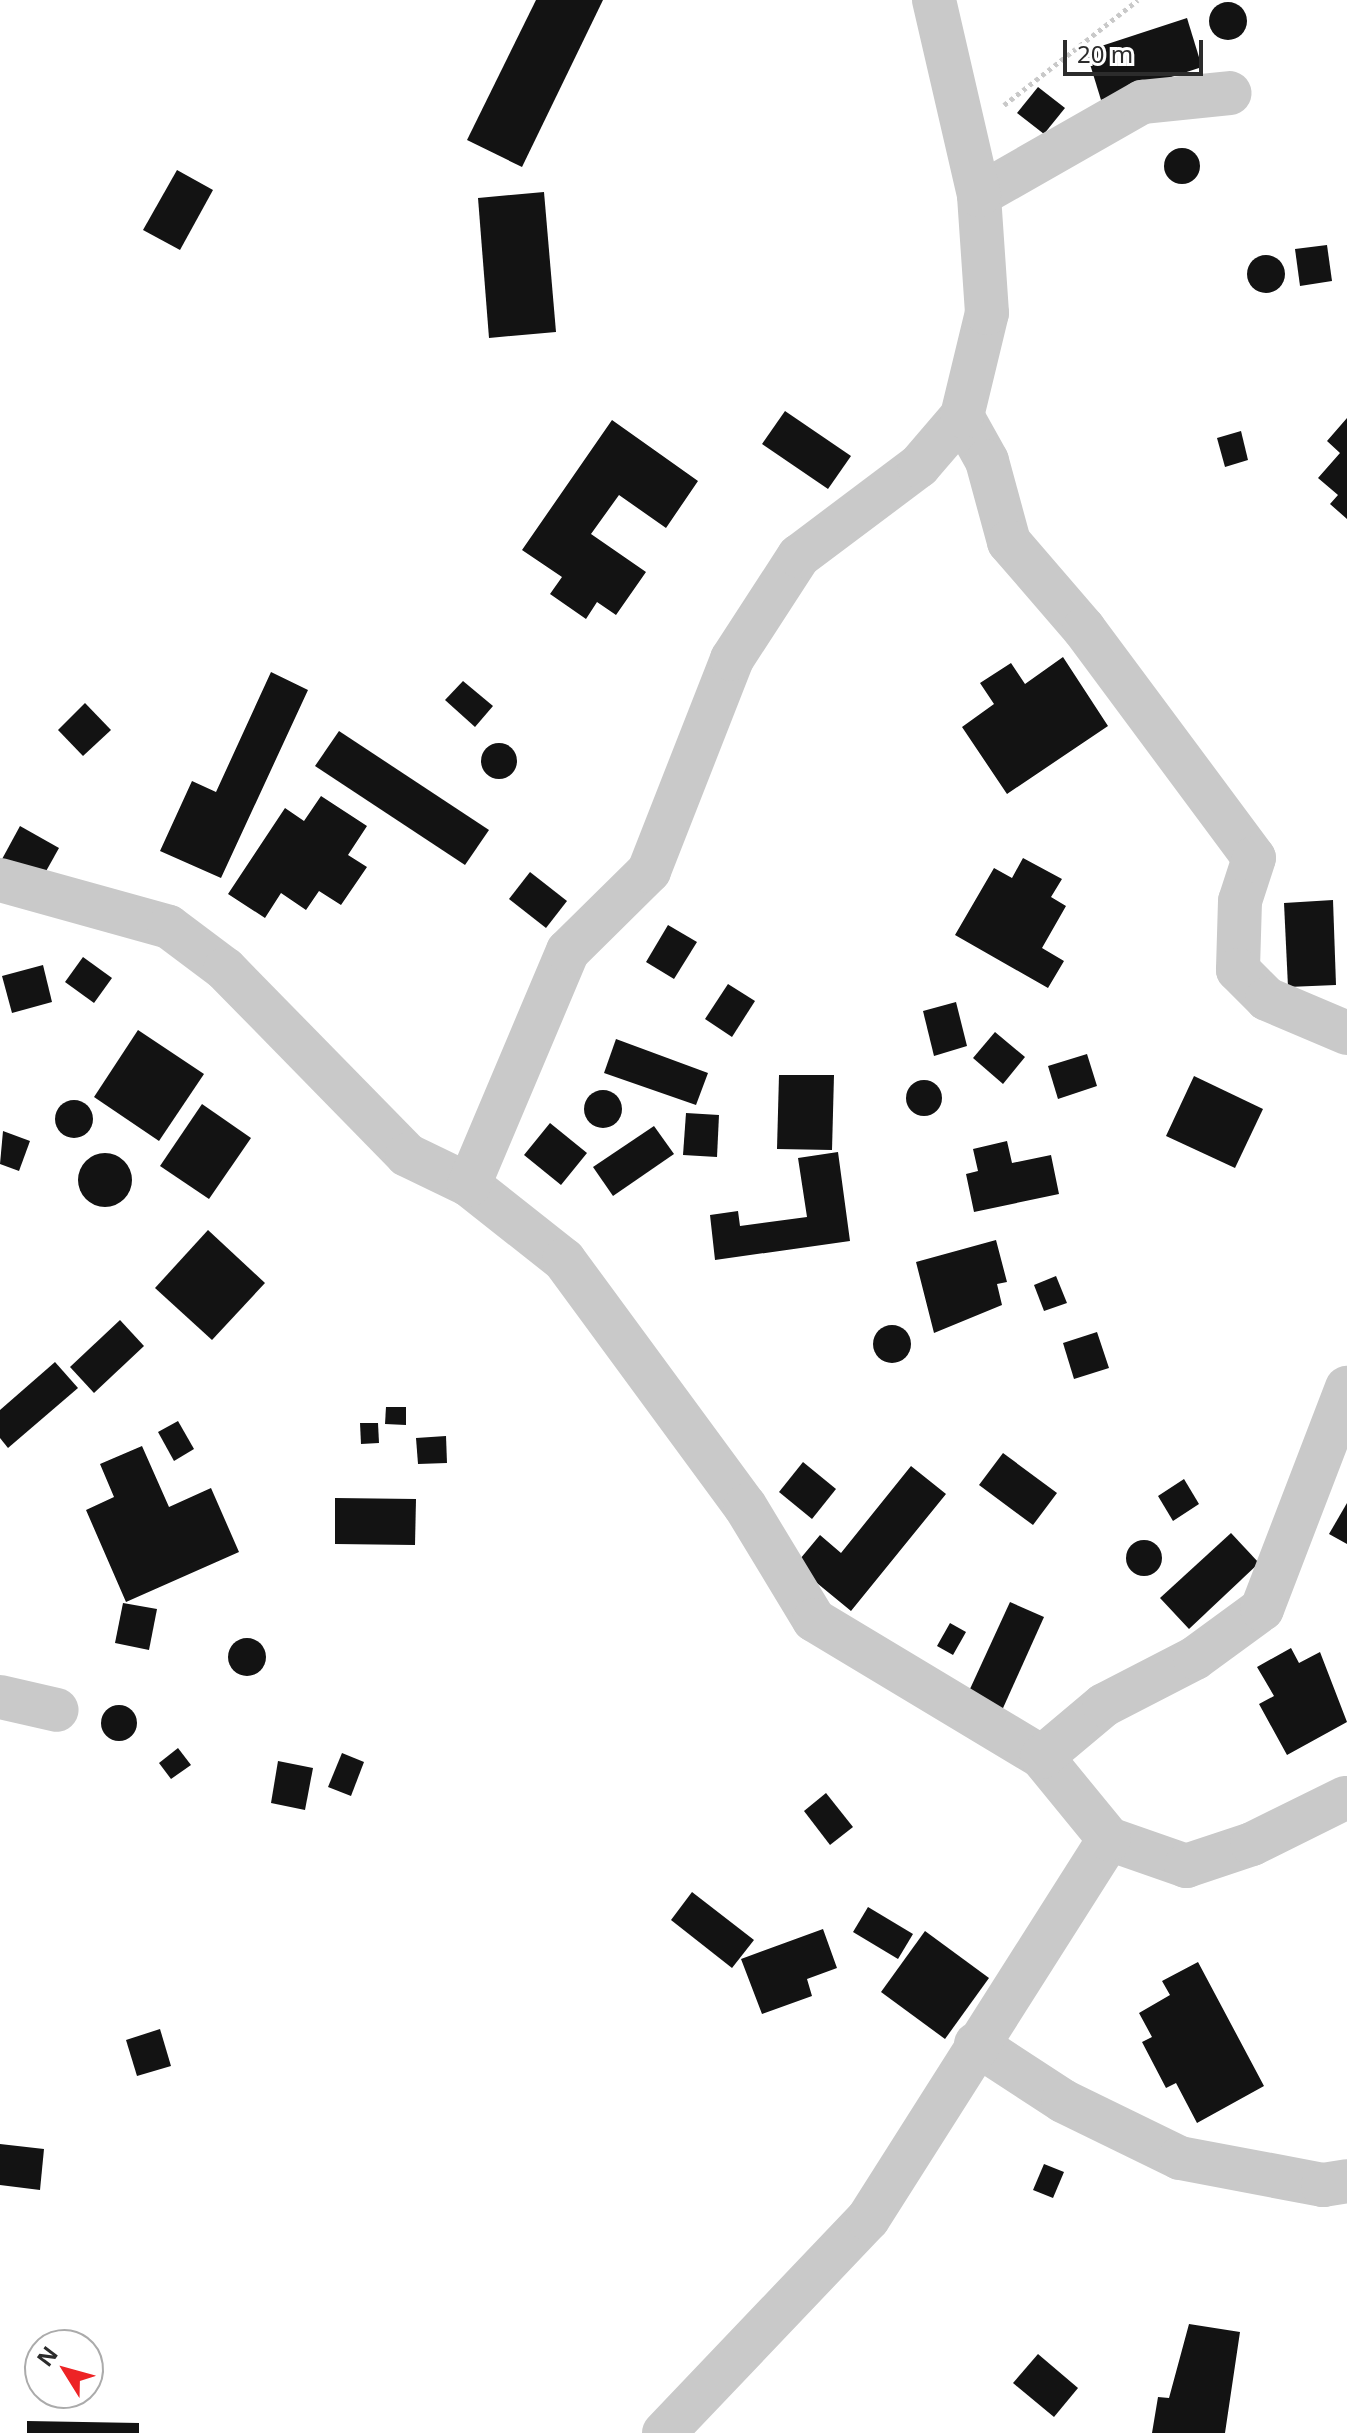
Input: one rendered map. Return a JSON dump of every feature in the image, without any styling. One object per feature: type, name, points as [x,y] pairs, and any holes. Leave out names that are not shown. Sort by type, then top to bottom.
[{"type":"street","points":[[469,1185],[568,951],[649,871],[732,659],[799,556],[919,466],[962,416],[987,313],[979,195],[968,132],[934,0]]},
{"type":"street","points":[[979,195],[1142,102],[1230,93]]},
{"type":"street","points":[[962,416],[987,461],[1009,542],[1084,629],[1254,858],[1240,901],[1238,970],[1267,999],[1347,1033]]},
{"type":"street","points":[[0,880],[169,927],[225,969],[407,1155],[469,1185],[564,1260],[745,1506],[814,1620],[1042,1757],[1109,1839],[1186,1866],[1252,1844],[1345,1798]]},
{"type":"street","points":[[1042,1757],[1104,1705],[1195,1658],[1262,1609],[1347,1388]]},
{"type":"street","points":[[0,1697],[57,1710]]},
{"type":"street","points":[[664,2433],[868,2219],[976,2044],[1109,1839]]},
{"type":"street","points":[[976,2044],[1063,2101],[1180,2158],[1323,2185],[1347,2181]]},
{"type":"path","points":[[968,132],[1138,0]]},
{"type":"building","points":[[536,0],[603,0],[522,167],[467,140]]},
{"type":"building","points":[[1228,2],[1241,8],[1247,21],[1241,34],[1228,40],[1215,34],[1209,21],[1215,8]]},
{"type":"building","points":[[1187,18],[1202,67],[1101,100],[1086,51]]},
{"type":"building","points":[[1038,87],[1065,108],[1044,134],[1017,113]]},
{"type":"building","points":[[1182,148],[1195,153],[1200,166],[1195,179],[1182,184],[1169,179],[1164,166],[1169,153]]},
{"type":"building","points":[[177,170],[213,190],[180,250],[143,230]]},
{"type":"building","points":[[544,192],[556,332],[489,338],[478,198]]},
{"type":"building","points":[[1327,245],[1332,281],[1300,286],[1295,249]]},
{"type":"building","points":[[1266,255],[1279,261],[1285,274],[1279,287],[1266,293],[1253,287],[1247,274],[1253,261]]},
{"type":"building","points":[[785,411],[851,456],[828,489],[762,444]]},
{"type":"building","points":[[1347,418],[1347,519],[1330,504],[1338,495],[1318,478],[1340,453],[1327,441]]},
{"type":"building","points":[[612,420],[698,481],[666,528],[619,495],[591,534],[646,572],[616,615],[597,602],[586,619],[550,594],[562,577],[522,550]]},
{"type":"building","points":[[1241,431],[1248,460],[1225,467],[1217,438]]},
{"type":"building","points":[[1063,657],[1108,726],[1007,794],[962,727],[994,704],[980,683],[1011,663],[1025,684]]},
{"type":"building","points":[[271,672],[308,690],[221,878],[160,851],[192,781],[216,792]]},
{"type":"building","points":[[463,681],[493,706],[475,727],[445,700]]},
{"type":"building","points":[[85,703],[111,730],[83,756],[58,730]]},
{"type":"building","points":[[339,731],[489,830],[465,865],[315,766]]},
{"type":"building","points":[[499,743],[512,748],[517,761],[512,774],[499,779],[486,774],[481,761],[486,748]]},
{"type":"building","points":[[321,796],[367,826],[348,855],[367,867],[341,905],[319,891],[306,910],[281,893],[265,918],[228,894],[285,808],[304,821]]},
{"type":"building","points":[[20,826],[59,848],[40,882],[1,861]]},
{"type":"building","points":[[1023,858],[1062,879],[1051,897],[1066,906],[1042,948],[1064,961],[1048,988],[955,935],[994,868],[1012,878]]},
{"type":"building","points":[[530,872],[567,901],[546,928],[509,899]]},
{"type":"building","points":[[1333,900],[1336,985],[1288,987],[1284,903]]},
{"type":"building","points":[[668,925],[697,942],[674,979],[646,962]]},
{"type":"building","points":[[83,957],[112,978],[94,1003],[65,982]]},
{"type":"building","points":[[43,965],[52,1002],[12,1013],[2,976]]},
{"type":"building","points":[[728,984],[755,1001],[732,1037],[705,1019]]},
{"type":"building","points":[[956,1002],[967,1046],[934,1056],[923,1011]]},
{"type":"building","points":[[138,1030],[204,1074],[159,1141],[94,1097]]},
{"type":"building","points":[[995,1032],[1025,1057],[1003,1084],[973,1058]]},
{"type":"building","points":[[616,1039],[708,1073],[696,1105],[604,1073]]},
{"type":"building","points":[[1087,1054],[1097,1086],[1058,1099],[1048,1066]]},
{"type":"building","points":[[779,1075],[834,1075],[832,1150],[777,1149]]},
{"type":"building","points":[[1194,1076],[1263,1109],[1235,1168],[1166,1136]]},
{"type":"building","points":[[924,1080],[937,1085],[942,1098],[937,1111],[924,1116],[911,1111],[906,1098],[911,1085]]},
{"type":"building","points":[[603,1090],[616,1096],[622,1109],[616,1122],[603,1128],[590,1122],[584,1109],[590,1096]]},
{"type":"building","points":[[74,1100],[87,1106],[93,1119],[87,1132],[74,1138],[61,1132],[55,1119],[61,1106]]},
{"type":"building","points":[[202,1104],[251,1138],[209,1199],[160,1166]]},
{"type":"building","points":[[686,1113],[719,1115],[717,1157],[683,1155]]},
{"type":"building","points":[[550,1123],[587,1153],[561,1185],[524,1155]]},
{"type":"building","points":[[654,1126],[674,1154],[613,1196],[593,1167]]},
{"type":"building","points":[[3,1131],[30,1141],[19,1171],[0,1164]]},
{"type":"building","points":[[1007,1141],[1012,1163],[1051,1155],[1059,1194],[974,1212],[966,1174],[978,1171],[973,1149]]},
{"type":"building","points":[[838,1152],[850,1241],[715,1260],[710,1215],[738,1211],[740,1226],[807,1217],[798,1158]]},
{"type":"building","points":[[105,1153],[124,1161],[132,1180],[124,1199],[105,1207],[86,1199],[78,1180],[86,1161]]},
{"type":"building","points":[[208,1230],[265,1283],[212,1340],[155,1288]]},
{"type":"building","points":[[996,1240],[1007,1282],[997,1284],[1002,1305],[934,1333],[916,1262]]},
{"type":"building","points":[[1056,1276],[1067,1303],[1044,1311],[1034,1285]]},
{"type":"building","points":[[120,1320],[144,1346],[94,1393],[70,1367]]},
{"type":"building","points":[[892,1325],[905,1331],[911,1344],[905,1357],[892,1363],[879,1357],[873,1344],[879,1331]]},
{"type":"building","points":[[1097,1332],[1109,1368],[1074,1379],[1063,1343]]},
{"type":"building","points":[[55,1362],[78,1388],[8,1448],[0,1438],[0,1410]]},
{"type":"building","points":[[386,1407],[406,1407],[406,1425],[385,1424]]},
{"type":"building","points":[[178,1421],[194,1449],[174,1461],[158,1432]]},
{"type":"building","points":[[360,1423],[378,1423],[379,1443],[361,1444]]},
{"type":"building","points":[[446,1436],[447,1463],[418,1464],[416,1438]]},
{"type":"building","points":[[142,1446],[169,1507],[211,1488],[239,1552],[126,1602],[86,1510],[114,1497],[100,1464]]},
{"type":"building","points":[[1003,1453],[1057,1493],[1033,1525],[979,1485]]},
{"type":"building","points":[[803,1462],[836,1489],[812,1519],[779,1492]]},
{"type":"building","points":[[911,1466],[946,1494],[851,1611],[795,1565],[820,1535],[841,1553]]},
{"type":"building","points":[[1184,1479],[1199,1504],[1173,1521],[1158,1496]]},
{"type":"building","points":[[335,1498],[416,1499],[415,1545],[335,1544]]},
{"type":"building","points":[[1347,1503],[1347,1544],[1329,1534]]},
{"type":"building","points":[[1231,1533],[1259,1563],[1189,1629],[1160,1598]]},
{"type":"building","points":[[1144,1540],[1157,1545],[1162,1558],[1157,1571],[1144,1576],[1131,1571],[1126,1558],[1131,1545]]},
{"type":"building","points":[[1010,1602],[1044,1617],[999,1717],[964,1702]]},
{"type":"building","points":[[123,1603],[157,1609],[149,1650],[115,1643]]},
{"type":"building","points":[[950,1623],[966,1632],[953,1655],[937,1646]]},
{"type":"building","points":[[247,1638],[260,1644],[266,1657],[260,1670],[247,1676],[234,1670],[228,1657],[234,1644]]},
{"type":"building","points":[[1291,1648],[1299,1663],[1320,1652],[1347,1722],[1287,1755],[1259,1704],[1274,1696],[1257,1667]]},
{"type":"building","points":[[119,1705],[132,1710],[137,1723],[132,1736],[119,1741],[106,1736],[101,1723],[106,1710]]},
{"type":"building","points":[[178,1748],[191,1765],[171,1779],[159,1763]]},
{"type":"building","points":[[342,1753],[364,1762],[351,1796],[328,1787]]},
{"type":"building","points":[[278,1761],[313,1768],[305,1810],[271,1803]]},
{"type":"building","points":[[826,1793],[853,1827],[830,1845],[804,1811]]},
{"type":"building","points":[[692,1892],[754,1940],[732,1968],[671,1920]]},
{"type":"building","points":[[868,1907],[913,1934],[898,1959],[853,1932]]},
{"type":"building","points":[[823,1929],[837,1968],[807,1979],[812,1996],[762,2014],[741,1959]]},
{"type":"building","points":[[925,1931],[989,1978],[945,2039],[881,1992]]},
{"type":"building","points":[[1198,1962],[1264,2086],[1197,2123],[1176,2083],[1166,2088],[1142,2042],[1152,2037],[1139,2013],[1170,1995],[1162,1981]]},
{"type":"building","points":[[160,2029],[171,2066],[137,2076],[126,2040]]},
{"type":"building","points":[[0,2144],[44,2149],[40,2190],[0,2185]]},
{"type":"building","points":[[1044,2164],[1064,2172],[1053,2198],[1033,2190]]},
{"type":"building","points":[[1189,2324],[1240,2332],[1225,2433],[1152,2433],[1158,2397],[1169,2398]]},
{"type":"building","points":[[1038,2354],[1078,2388],[1054,2417],[1013,2383]]},
{"type":"building","points":[[27,2421],[139,2423],[139,2433],[27,2433]]}]
